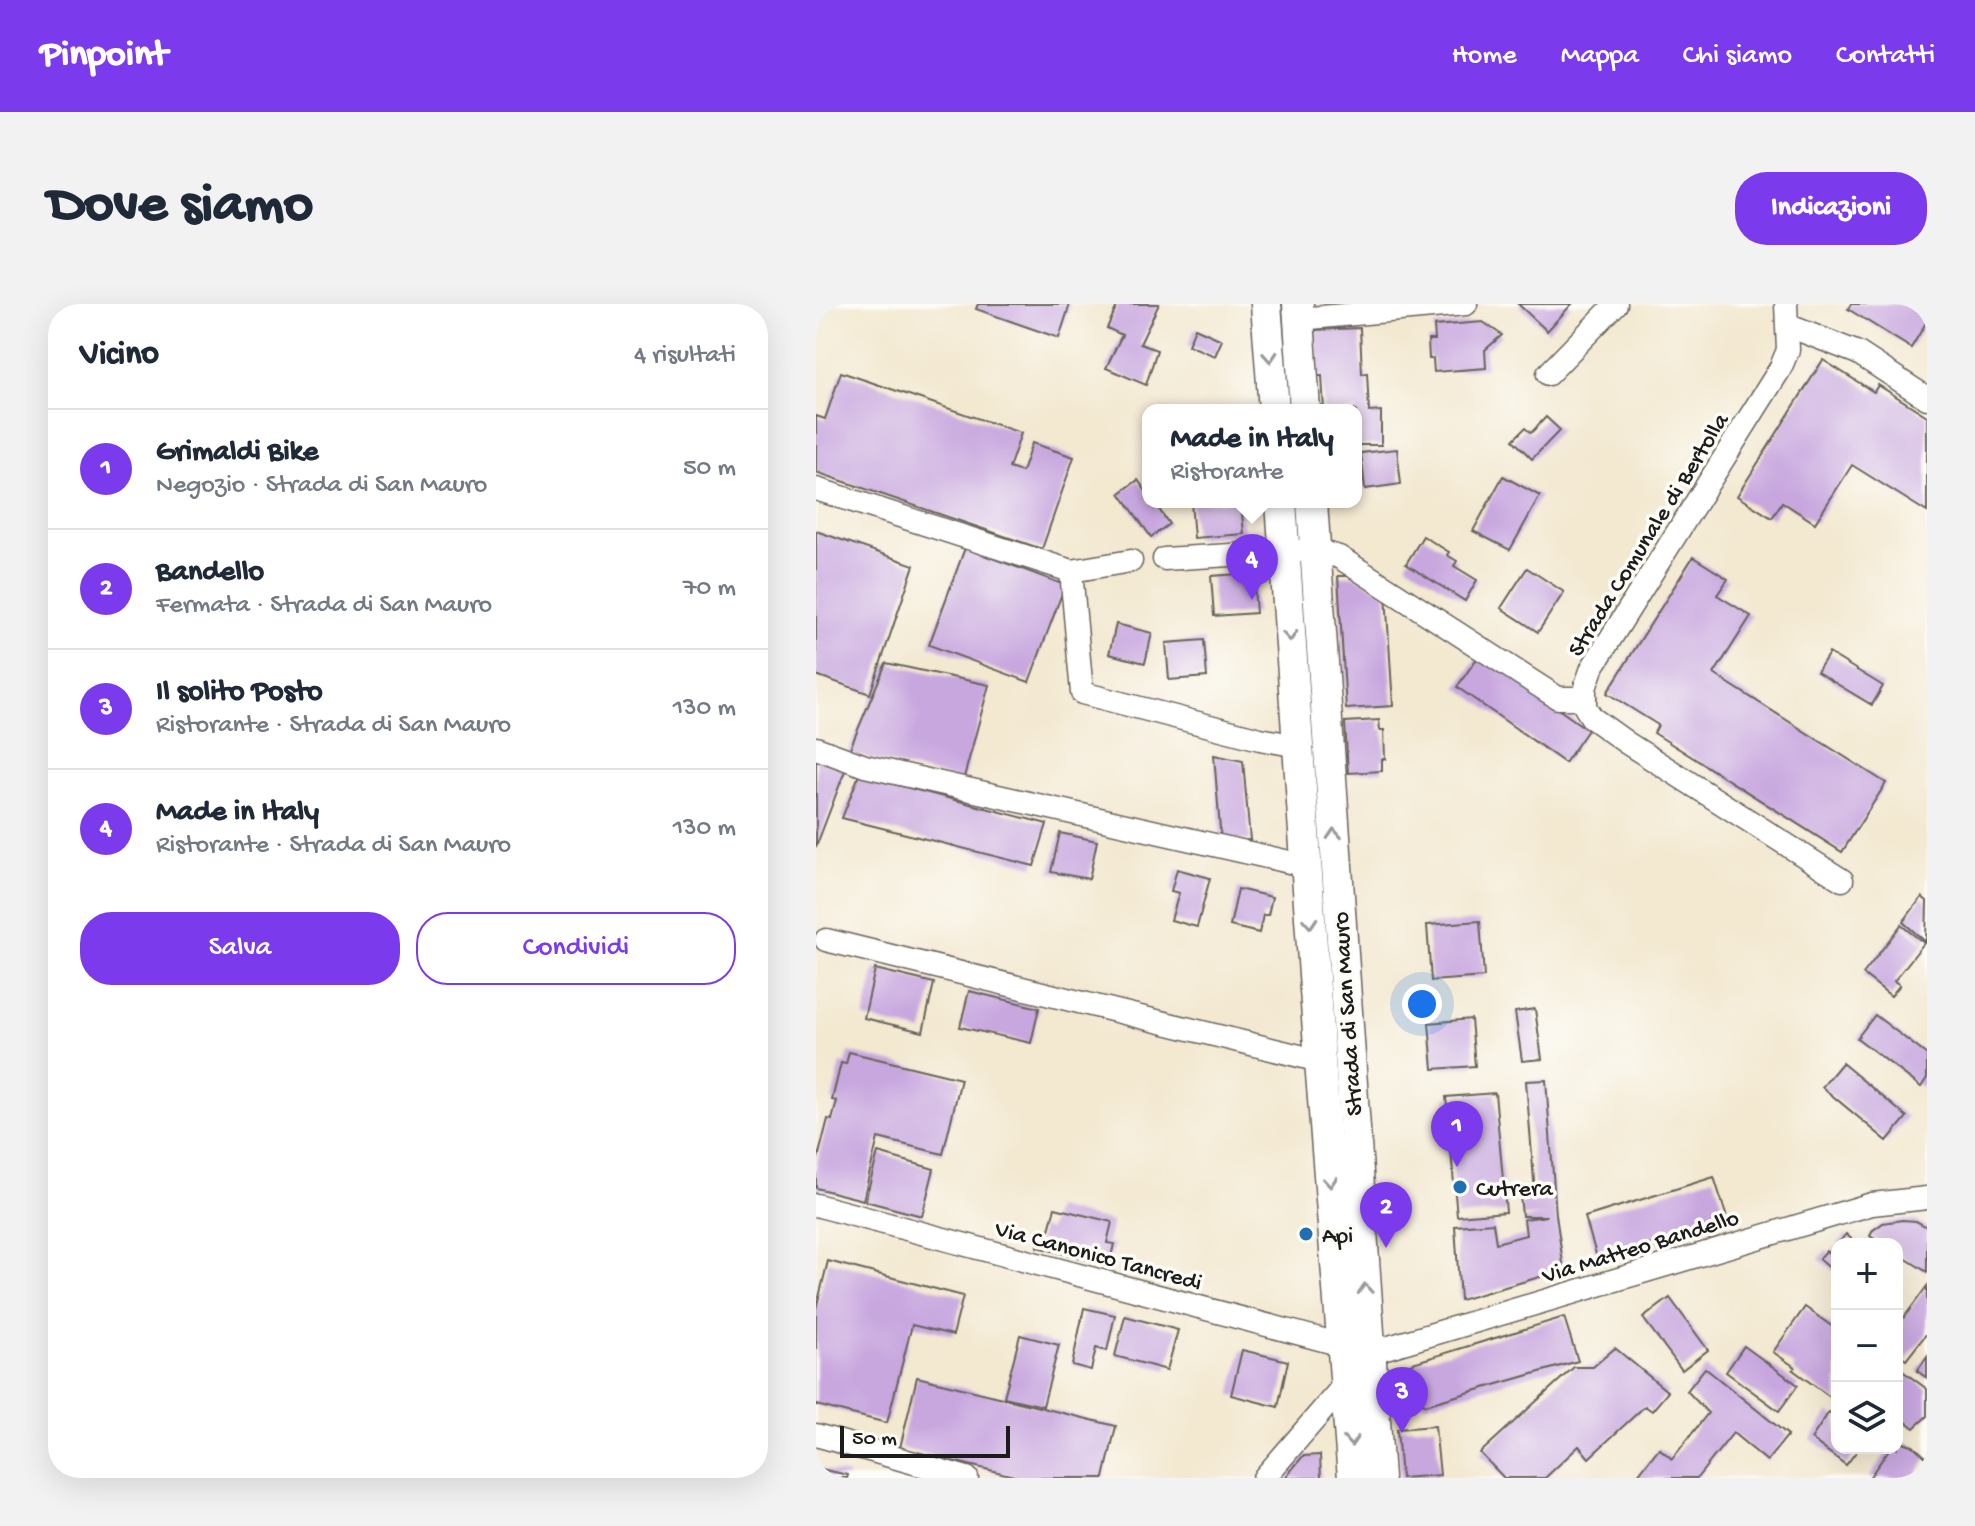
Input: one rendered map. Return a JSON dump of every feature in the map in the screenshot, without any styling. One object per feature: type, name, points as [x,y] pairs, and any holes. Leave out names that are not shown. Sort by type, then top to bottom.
[{"type":"main road","points":[[1266,304],[1274,404]]},
{"type":"main road","points":[[1299,312],[1305,404]]},
{"type":"main road","name":"Strada di San Mauro","points":[[1281,508],[1320,1061],[1356,1348],[1379,1478]]},
{"type":"main road","name":"Strada di San Mauro","points":[[1312,508],[1356,1348],[1346,1383],[1353,1478]]},
{"type":"street","points":[[1299,312],[1466,304]]},
{"type":"street","points":[[1548,374],[1616,304]]},
{"type":"street","name":"Strada Comunale di Bertolla","points":[[1585,698],[1592,668],[1780,369],[1788,350],[1787,315],[1858,353],[1927,398]]},
{"type":"street","points":[[816,489],[1071,571],[1131,561]]},
{"type":"street","points":[[1164,559],[1315,550],[1339,557],[1558,698],[1585,698],[1585,707],[1592,718],[1627,743],[1842,880]]},
{"type":"street","points":[[1071,571],[1082,693],[1298,746]]},
{"type":"street","points":[[816,748],[865,766],[1307,866]]},
{"type":"street","name":"Strada di San Mauro","points":[[826,940],[1320,1061]]},
{"type":"street","name":"Via Matteo Bandello","points":[[1356,1348],[1872,1204],[1927,1198]]},
{"type":"street","name":"Via Canonico Tancredi","points":[[816,1205],[1356,1348]]},
{"type":"street","points":[[1264,1478],[1346,1383]]},
{"type":"street","points":[[816,1435],[967,1478]]},
{"type":"building","points":[[978,304],[1070,304],[1059,338],[976,309]]},
{"type":"building","points":[[1118,304],[1159,304],[1140,344],[1157,350],[1146,385],[1106,368],[1122,335],[1107,328]]},
{"type":"building","points":[[1518,304],[1572,304],[1547,331]]},
{"type":"building","points":[[1851,304],[1927,304],[1927,321],[1911,348],[1848,309]]},
{"type":"building","points":[[1483,322],[1502,335],[1485,350],[1486,368],[1434,372],[1433,359],[1429,359],[1428,340],[1435,340],[1434,326]]},
{"type":"building","points":[[1195,328],[1222,340],[1215,356],[1188,345]]},
{"type":"building","points":[[1360,328],[1362,374],[1367,373],[1369,412],[1381,411],[1381,445],[1362,445],[1362,404],[1324,404],[1322,376],[1317,376],[1315,330]]},
{"type":"building","points":[[1823,360],[1874,392],[1878,385],[1927,416],[1927,512],[1852,465],[1815,523],[1782,502],[1772,518],[1737,496]]},
{"type":"building","points":[[841,372],[1021,433],[1009,468],[1022,472],[1032,443],[1074,457],[1042,549],[816,472],[816,416],[825,419]]},
{"type":"building","points":[[1546,417],[1560,430],[1532,459],[1513,440],[1525,428],[1531,433]]},
{"type":"building","points":[[1397,449],[1401,484],[1365,489],[1362,453]]},
{"type":"building","points":[[1503,476],[1540,496],[1510,550],[1473,531]]},
{"type":"building","points":[[1138,480],[1142,486],[1142,508],[1158,508],[1169,524],[1151,537],[1120,493]]},
{"type":"building","points":[[1192,508],[1242,508],[1244,534],[1194,538]]},
{"type":"building","points":[[816,531],[914,565],[870,694],[816,675]]},
{"type":"building","points":[[1423,536],[1449,552],[1447,555],[1457,561],[1454,566],[1477,580],[1465,601],[1406,564]]},
{"type":"building","points":[[965,548],[1065,585],[1029,682],[929,645]]},
{"type":"building","points":[[1693,557],[1728,579],[1717,595],[1751,616],[1714,674],[1886,783],[1842,852],[1654,733],[1658,725],[1607,693]]},
{"type":"building","points":[[1527,568],[1564,592],[1538,632],[1501,608]]},
{"type":"building","points":[[1253,573],[1256,613],[1214,616],[1211,576]]},
{"type":"building","points":[[1338,576],[1355,576],[1386,594],[1393,706],[1346,709]]},
{"type":"building","points":[[1116,624],[1152,633],[1145,663],[1109,654]]},
{"type":"building","points":[[1204,640],[1207,677],[1169,680],[1166,643]]},
{"type":"building","points":[[1829,653],[1883,686],[1872,705],[1817,672]]},
{"type":"building","points":[[1480,654],[1588,730],[1565,763],[1457,687]]},
{"type":"building","points":[[886,663],[989,685],[963,781],[848,753]]},
{"type":"building","points":[[1379,720],[1380,730],[1384,730],[1385,759],[1382,759],[1382,771],[1348,773],[1345,722]]},
{"type":"building","points":[[1214,755],[1243,761],[1250,840],[1221,842]]},
{"type":"building","points":[[816,757],[846,768],[816,847]]},
{"type":"building","points":[[859,775],[1047,824],[1034,866],[842,818]]},
{"type":"building","points":[[1060,833],[1097,841],[1089,879],[1051,872]]},
{"type":"building","points":[[1177,869],[1210,878],[1197,927],[1171,920],[1179,893],[1171,891]]},
{"type":"building","points":[[1238,889],[1272,897],[1259,933],[1230,926]]},
{"type":"building","points":[[1922,897],[1927,901],[1926,942],[1903,922]]},
{"type":"building","points":[[1480,921],[1484,977],[1431,981],[1427,925]]},
{"type":"building","points":[[1901,925],[1924,943],[1894,981],[1900,985],[1891,996],[1863,974]]},
{"type":"building","points":[[875,969],[934,983],[923,1032],[864,1018]]},
{"type":"building","points":[[969,991],[1039,1008],[1031,1043],[960,1027]]},
{"type":"building","points":[[1535,1009],[1542,1059],[1522,1061],[1515,1012]]},
{"type":"building","points":[[1875,1015],[1927,1055],[1927,1078],[1921,1087],[1857,1038]]},
{"type":"building","points":[[1471,1019],[1475,1066],[1433,1069],[1429,1023]]},
{"type":"building","points":[[849,1052],[961,1079],[943,1154],[878,1138],[863,1200],[816,1188],[816,1166],[828,1119],[832,1120],[837,1101],[832,1100],[841,1063],[846,1064]]},
{"type":"building","points":[[1842,1063],[1907,1117],[1887,1141],[1822,1087]]},
{"type":"building","points":[[1546,1080],[1556,1215],[1564,1270],[1460,1300],[1455,1226],[1493,1223],[1496,1243],[1526,1235],[1524,1219],[1547,1216],[1522,1216],[1520,1194],[1535,1193],[1526,1081]]},
{"type":"building","points":[[1495,1093],[1506,1212],[1457,1216],[1446,1097]]},
{"type":"building","points":[[878,1153],[934,1169],[922,1216],[865,1201]]},
{"type":"building","points":[[1714,1177],[1728,1221],[1598,1261],[1585,1217]]},
{"type":"building","points":[[1055,1208],[1112,1222],[1107,1243],[1114,1244],[1109,1265],[1037,1247],[1042,1228],[1049,1230]]},
{"type":"building","points":[[1916,1221],[1927,1227],[1927,1272],[1903,1257],[1903,1238],[1870,1236],[1883,1223]]},
{"type":"building","points":[[1826,1251],[1830,1254],[1831,1269],[1819,1259]]},
{"type":"building","points":[[828,1261],[963,1296],[953,1335],[912,1325],[887,1423],[816,1405],[816,1309]]},
{"type":"building","points":[[1927,1286],[1927,1333],[1906,1360],[1903,1358],[1903,1319]]},
{"type":"building","points":[[1670,1298],[1708,1350],[1682,1370],[1643,1318]]},
{"type":"building","points":[[1805,1307],[1831,1326],[1831,1398],[1793,1370],[1795,1367],[1773,1352]]},
{"type":"building","points":[[1084,1308],[1115,1315],[1107,1351],[1096,1348],[1091,1370],[1072,1365]]},
{"type":"building","points":[[1125,1316],[1178,1330],[1167,1370],[1115,1356]]},
{"type":"building","points":[[1564,1317],[1578,1361],[1425,1405],[1397,1376],[1402,1367],[1413,1363]]},
{"type":"building","points":[[1020,1335],[1059,1345],[1043,1406],[1004,1397]]},
{"type":"building","points":[[1744,1346],[1798,1385],[1779,1411],[1726,1372]]},
{"type":"building","points":[[1615,1348],[1668,1392],[1652,1411],[1645,1406],[1589,1458],[1579,1446],[1545,1478],[1504,1478],[1480,1453],[1574,1367],[1593,1367]]},
{"type":"building","points":[[1242,1350],[1288,1361],[1278,1407],[1231,1395]]},
{"type":"building","points":[[1927,1357],[1927,1378],[1917,1371]]},
{"type":"building","points":[[1705,1368],[1788,1435],[1767,1461],[1733,1433],[1697,1478],[1641,1478],[1638,1475],[1659,1448],[1672,1459],[1708,1413],[1687,1391]]},
{"type":"building","points":[[1903,1371],[1927,1389],[1927,1416],[1914,1428],[1903,1420]]},
{"type":"building","points":[[917,1377],[1116,1426],[1104,1478],[1022,1478],[900,1448]]},
{"type":"building","points":[[1829,1412],[1831,1454],[1811,1439]]},
{"type":"building","points":[[1435,1426],[1440,1475],[1401,1478],[1397,1429]]},
{"type":"building","points":[[1903,1442],[1912,1445],[1927,1458],[1915,1478],[1869,1478],[1886,1454],[1903,1454]]},
{"type":"building","points":[[1831,1454],[1854,1454],[1846,1465]]},
{"type":"building","points":[[1320,1455],[1321,1478],[1285,1478],[1303,1456]]},
{"type":"building","points":[[816,1468],[848,1475],[847,1478],[816,1478]]},
{"type":"place","name":"Made in Italy","points":[[1252,600]]},
{"type":"place","name":"Grimaldi Bike","points":[[1457,1167]]},
{"type":"place","name":"Cutrera","points":[[1460,1187]]},
{"type":"place","name":"Api","points":[[1306,1234]]},
{"type":"place","name":"Bandello","points":[[1386,1248]]},
{"type":"place","name":"Il solito Posto","points":[[1402,1433]]}]
